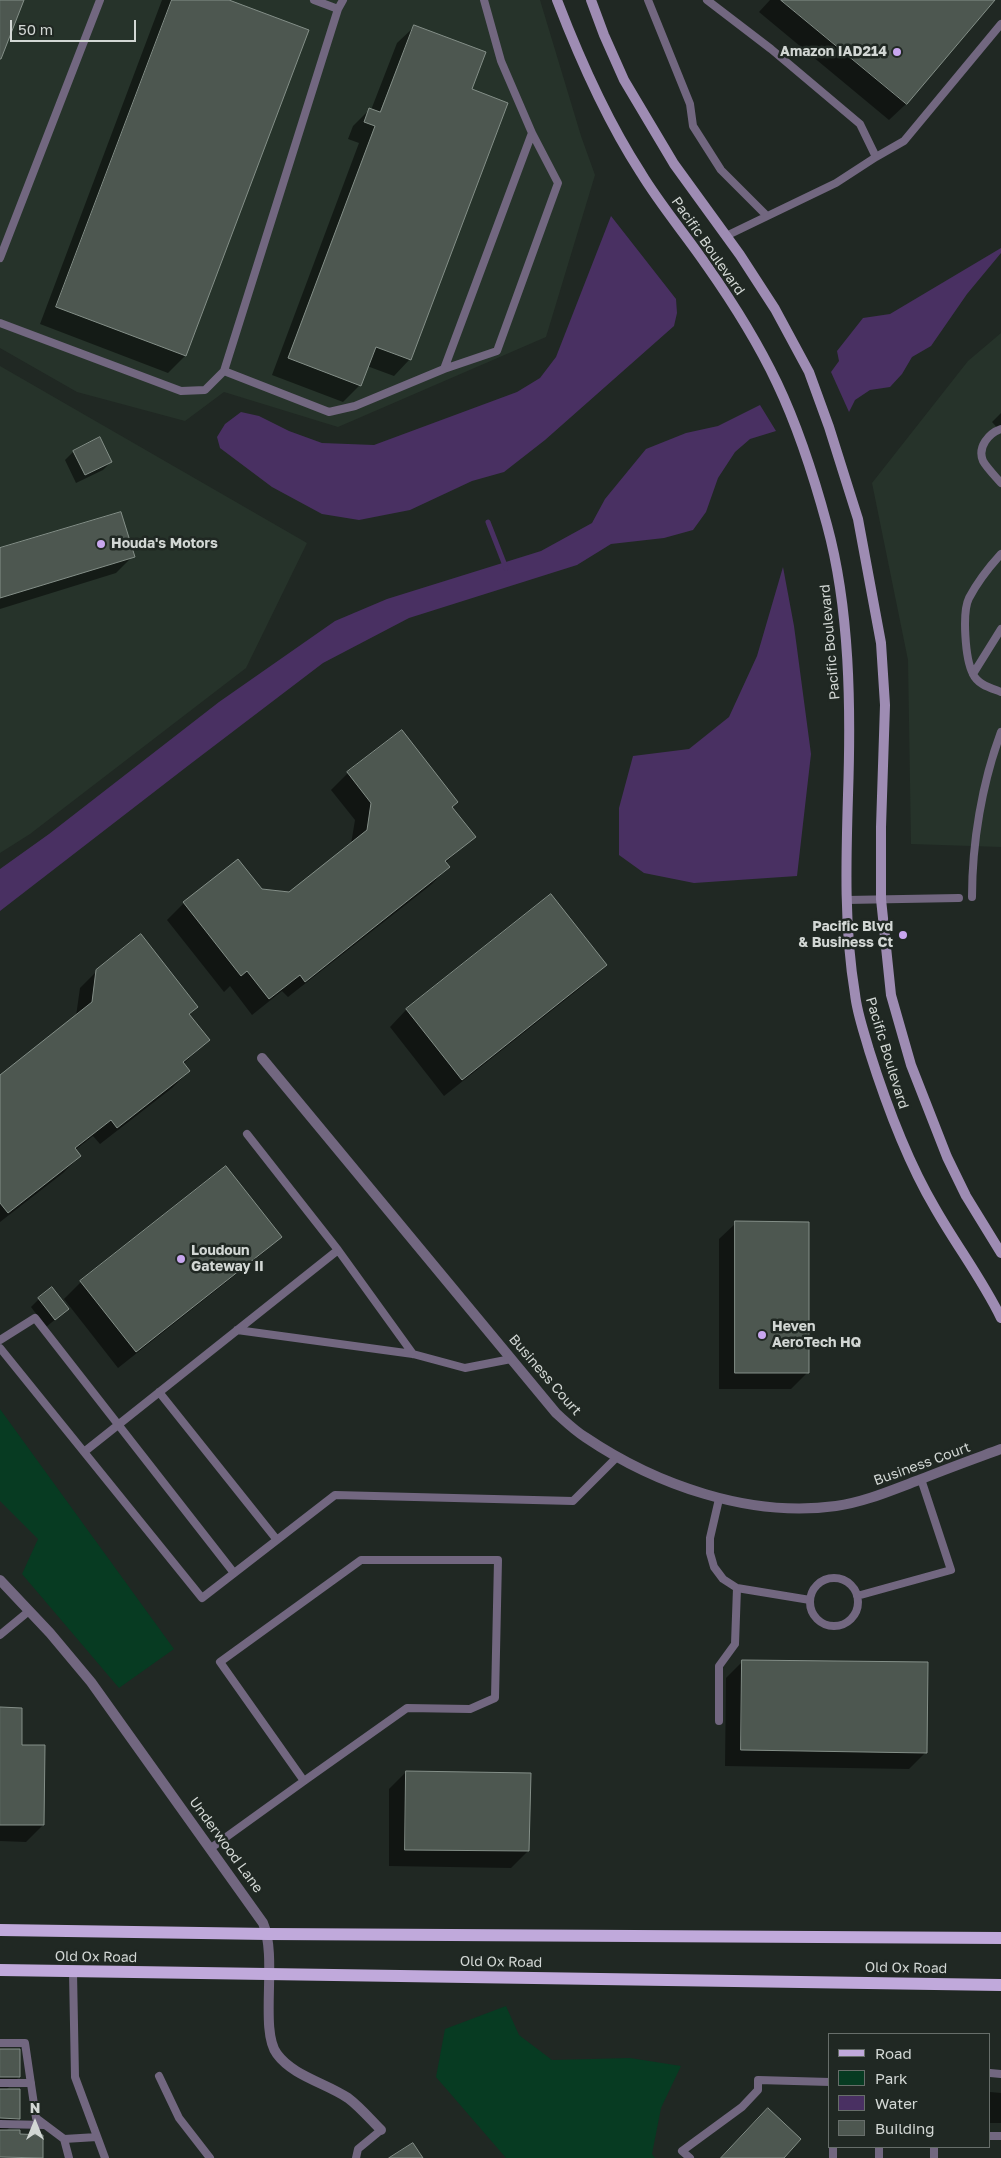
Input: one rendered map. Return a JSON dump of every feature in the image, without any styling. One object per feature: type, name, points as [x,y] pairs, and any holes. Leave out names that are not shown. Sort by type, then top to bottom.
[{"type":"main road","name":"Pacific Boulevard","points":[[557,0],[590,81],[614,129],[642,175],[708,268],[742,320],[777,384],[799,439],[827,524],[841,592],[849,703],[845,857],[847,929],[855,997],[876,1070],[893,1119],[913,1165],[934,1206],[987,1288],[1001,1318]]},
{"type":"main road","name":"Pacific Boulevard","points":[[591,0],[624,80],[674,164],[726,236],[775,309],[809,372],[829,427],[858,519],[881,643],[885,705],[881,899],[891,995],[911,1065],[947,1157],[966,1196],[1001,1253]]},
{"type":"main road","name":"Old Ox Road","points":[[0,1930],[268,1934],[1001,1938]]},
{"type":"main road","name":"Old Ox Road","points":[[0,1970],[1001,1985]]},
{"type":"street","name":"Business Court","points":[[262,1058],[556,1412],[583,1436],[617,1457],[658,1478],[719,1499],[787,1508],[836,1506],[886,1493],[1001,1449]]},
{"type":"street","name":"Underwood Lane","points":[[0,1580],[91,1682],[251,1904],[268,1934],[271,1974],[270,2040],[277,2054],[293,2068],[348,2098],[381,2130]]},
{"type":"lane","points":[[0,258],[100,0]]},
{"type":"lane","points":[[314,0],[338,9]]},
{"type":"lane","points":[[0,324],[181,391],[205,390],[224,371],[338,9],[343,0]]},
{"type":"lane","points":[[224,371],[330,412],[356,406],[444,369],[497,351],[558,183],[532,133],[501,61],[484,0]]},
{"type":"lane","points":[[648,0],[690,104],[693,126],[721,170],[767,216]]},
{"type":"lane","points":[[707,0],[771,49],[860,124],[876,157]]},
{"type":"lane","points":[[726,236],[836,183],[904,141],[1001,24]]},
{"type":"lane","points":[[444,369],[532,133]]},
{"type":"lane","points":[[1001,429],[989,436],[983,445],[982,451],[984,462],[1001,483]]},
{"type":"lane","points":[[1001,554],[969,598],[965,612],[966,645],[973,674],[983,685],[1001,692]]},
{"type":"lane","points":[[973,674],[1001,629]]},
{"type":"lane","points":[[972,897],[982,798],[1001,732]]},
{"type":"lane","points":[[846,900],[959,898]]},
{"type":"lane","points":[[247,1134],[338,1250],[413,1354]]},
{"type":"lane","points":[[84,1452],[338,1250]]},
{"type":"lane","points":[[0,1340],[35,1318],[234,1573]]},
{"type":"lane","points":[[237,1330],[413,1354],[464,1368],[512,1359]]},
{"type":"lane","points":[[0,1348],[202,1598],[335,1495],[573,1501],[617,1457]]},
{"type":"lane","points":[[160,1392],[277,1540]]},
{"type":"lane","points":[[856,1596],[950,1570],[921,1479]]},
{"type":"lane","points":[[719,1499],[710,1538],[710,1553],[714,1566],[723,1579],[737,1588],[810,1600]]},
{"type":"lane","points":[[211,1848],[407,1708],[470,1709],[495,1698],[498,1560],[361,1560],[220,1662],[304,1781]]},
{"type":"lane","points":[[836,1578],[849,1584],[855,1591],[856,1596],[858,1602],[857,1610],[852,1619],[843,1624],[834,1626],[821,1622],[811,1610],[810,1600],[814,1589],[827,1579],[836,1578]]},
{"type":"lane","points":[[719,1721],[719,1666],[735,1644],[737,1588]]},
{"type":"lane","points":[[0,1634],[29,1611]]},
{"type":"lane","points":[[73,1972],[75,2078],[105,2158]]},
{"type":"lane","points":[[0,2043],[25,2043],[36,2118],[64,2138],[97,2137]]},
{"type":"lane","points":[[159,2076],[179,2118],[210,2158]]},
{"type":"lane","points":[[690,2158],[682,2151],[742,2108],[758,2090],[758,2080],[828,2082]]},
{"type":"lane","points":[[0,2082],[31,2083]]},
{"type":"lane","points":[[0,2124],[45,2125]]},
{"type":"lane","points":[[356,2158],[358,2149],[381,2130]]},
{"type":"lane","points":[[64,2138],[69,2158]]},
{"type":"shaded area","points":[[0,0],[540,0],[581,136],[595,175],[546,337],[338,427],[224,392],[185,421],[77,392],[0,348]]},
{"type":"shaded area","points":[[1001,333],[1001,847],[911,844],[908,660],[872,483],[968,361]]},
{"type":"shaded area","points":[[0,366],[307,543],[246,668],[30,834],[0,853]]},
{"type":"green space","points":[[0,1409],[174,1649],[119,1688],[22,1574],[38,1539],[0,1501]]},
{"type":"green space","points":[[506,2006],[519,2035],[552,2060],[630,2058],[681,2066],[661,2108],[652,2154],[655,2158],[506,2158],[436,2077],[445,2029]]},
{"type":"water","points":[[611,216],[676,299],[677,313],[674,326],[545,440],[504,472],[472,481],[410,510],[359,520],[322,514],[272,487],[220,448],[217,437],[225,424],[241,412],[259,416],[289,431],[322,443],[374,445],[517,392],[540,378],[556,357]]},
{"type":"water","points":[[1001,248],[1001,253],[967,294],[931,346],[912,357],[902,374],[890,387],[870,390],[855,400],[849,412],[831,372],[839,361],[837,351],[863,318],[890,314]]},
{"type":"water","points":[[760,405],[776,431],[750,439],[735,452],[718,478],[706,512],[693,530],[664,538],[611,544],[577,565],[409,618],[323,663],[0,911],[0,869],[49,834],[219,702],[335,621],[387,599],[541,551],[592,523],[605,499],[646,449],[686,433],[718,426]]},
{"type":"water","points":[[783,567],[794,626],[811,754],[797,876],[694,883],[644,873],[619,855],[619,808],[633,756],[689,749],[729,717],[757,656]]},
{"type":"building","points":[[0,0],[24,0],[1,59],[0,59]]},
{"type":"building","points":[[172,0],[229,0],[309,30],[186,356],[56,307]]},
{"type":"building","name":"Amazon IAD214","points":[[781,0],[995,0],[907,104]]},
{"type":"building","points":[[414,25],[486,52],[472,89],[508,103],[411,360],[376,347],[361,386],[288,358],[375,126],[364,122],[369,108],[380,112]]},
{"type":"building","points":[[100,437],[112,462],[85,475],[73,451]]},
{"type":"building","points":[[121,512],[135,557],[0,598],[0,548]]},
{"type":"building","points":[[402,730],[458,802],[452,807],[476,837],[445,861],[450,867],[305,982],[300,975],[269,999],[247,971],[241,976],[183,902],[238,859],[262,889],[289,892],[367,830],[371,803],[347,772]]},
{"type":"building","points":[[551,894],[607,965],[462,1080],[406,1009]]},
{"type":"building","points":[[141,934],[198,1007],[189,1014],[210,1040],[183,1062],[190,1071],[117,1128],[111,1120],[75,1148],[81,1156],[8,1213],[0,1203],[0,1075],[92,1002],[96,970]]},
{"type":"building","name":"Loudoun Gateway II","points":[[226,1166],[282,1237],[136,1352],[80,1281]]},
{"type":"building","points":[[735,1221],[809,1222],[809,1373],[735,1373]]},
{"type":"building","points":[[52,1287],[69,1309],[55,1320],[38,1298]]},
{"type":"building","points":[[742,1660],[928,1662],[927,1753],[741,1750]]},
{"type":"building","points":[[0,1707],[22,1708],[22,1745],[45,1745],[44,1825],[0,1825]]},
{"type":"building","points":[[406,1771],[531,1773],[529,1851],[405,1850]]},
{"type":"building","points":[[0,2049],[20,2049],[20,2077],[0,2077]]},
{"type":"building","points":[[0,2089],[20,2089],[20,2119],[0,2118]]},
{"type":"building","points":[[768,2108],[801,2139],[784,2158],[721,2158]]},
{"type":"building","points":[[0,2130],[20,2130],[20,2134],[43,2135],[43,2158],[0,2157]]},
{"type":"building","points":[[413,2143],[423,2158],[389,2158]]},
{"type":"waterway","points":[[488,522],[506,568]]},
{"type":"place","name":"Amazon IAD214","points":[[897,52]]},
{"type":"place","name":"Houda's Motors","points":[[101,544]]},
{"type":"place","name":"Pacific Blvd & Business Ct","points":[[903,935]]},
{"type":"place","name":"Loudoun Gateway II","points":[[181,1259]]},
{"type":"place","name":"Heven AeroTech HQ","points":[[762,1335]]}]
